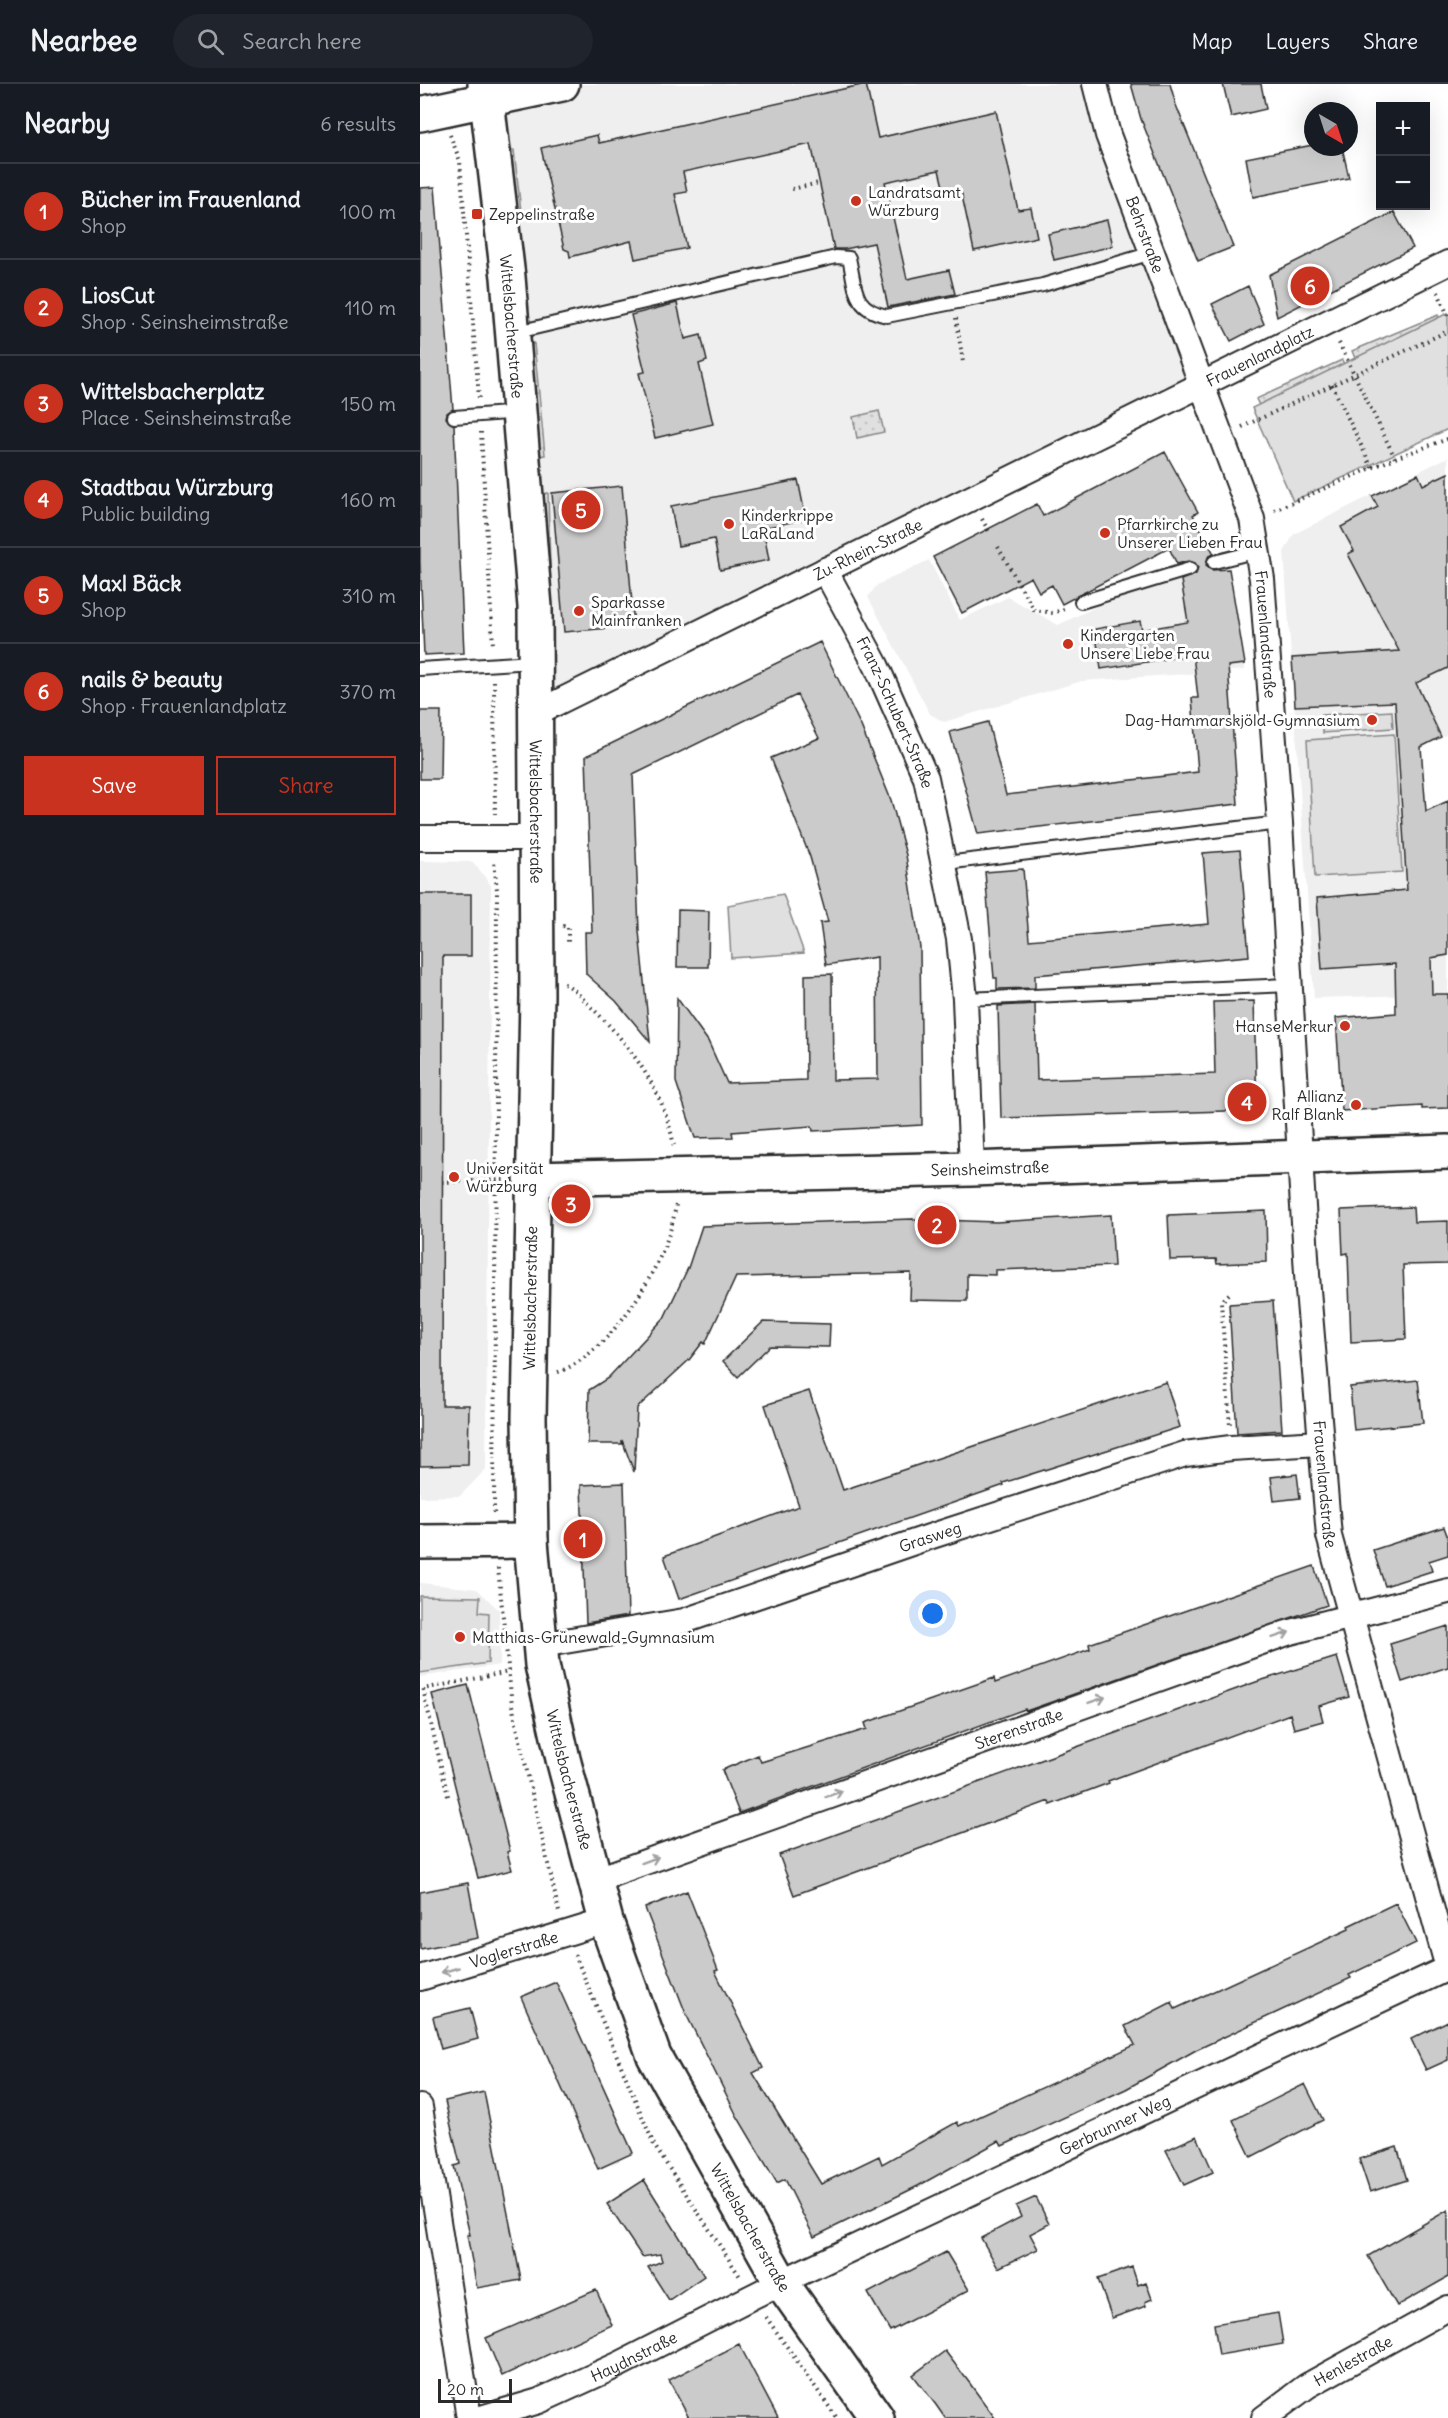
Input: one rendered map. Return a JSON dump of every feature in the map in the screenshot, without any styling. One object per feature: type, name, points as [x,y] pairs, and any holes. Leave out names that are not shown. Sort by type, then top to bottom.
[{"type":"street","points":[[434,121],[485,92],[562,84]]},
{"type":"street","name":"Behrstraße","points":[[1095,84],[1108,135],[1201,384]]},
{"type":"street","name":"Wittelsbacherstraße","points":[[485,92],[513,333],[535,607],[537,995],[531,1179],[531,1541],[542,1655],[563,1759],[606,1921],[654,2056],[781,2282],[877,2418]]},
{"type":"street","name":"Frauenlandplatz","points":[[1252,519],[1201,384],[1448,262]]},
{"type":"street","name":"Zu-Rhein-Straße","points":[[536,713],[1201,384]]},
{"type":"street","name":"Frauenlandstraße","points":[[1252,519],[1258,551],[1280,823],[1299,1158],[1329,1536],[1448,1968]]},
{"type":"street","name":"Franz-Schubert-Straße","points":[[825,570],[876,665],[927,778],[959,939],[965,999],[972,1169]]},
{"type":"street","points":[[420,838],[535,838]]},
{"type":"street","name":"Seinsheimstraße","points":[[531,1179],[972,1169],[1448,1152]]},
{"type":"street","name":"Grasweg","points":[[542,1655],[684,1621],[932,1536],[1174,1458],[1231,1448],[1321,1443]]},
{"type":"street","points":[[420,1542],[531,1541]]},
{"type":"street","name":"Sterenstraße","points":[[595,1880],[1275,1637],[1448,1592]]},
{"type":"street","name":"Voglerstraße","points":[[420,1978],[606,1921]]},
{"type":"street","name":"Gerbrunner Weg","points":[[781,2282],[1448,1968]]},
{"type":"street","points":[[420,2107],[469,2418]]},
{"type":"street","name":"Haydnstraße","points":[[481,2418],[539,2410],[620,2364],[781,2282]]},
{"type":"street","name":"Henlestraße","points":[[1264,2418],[1307,2386],[1448,2308]]},
{"type":"lane","points":[[513,333],[836,257],[849,258],[858,300],[869,312],[887,316],[1043,285],[1152,253]]},
{"type":"lane","points":[[454,417],[520,412]]},
{"type":"lane","points":[[1214,562],[1258,551]]},
{"type":"lane","points":[[1081,602],[1190,569]]},
{"type":"lane","points":[[420,669],[536,662]]},
{"type":"lane","points":[[945,863],[1280,823]]},
{"type":"lane","points":[[965,999],[1289,985]]},
{"type":"path","points":[[434,121],[459,161],[480,415],[494,665],[495,825]]},
{"type":"path","points":[[792,189],[819,183]]},
{"type":"path","points":[[953,303],[963,362]]},
{"type":"path","points":[[1328,320],[1395,458]]},
{"type":"path","points":[[1222,436],[1448,331]]},
{"type":"path","points":[[1332,385],[1372,468]]},
{"type":"path","points":[[1252,519],[1395,458],[1448,439]]},
{"type":"path","points":[[998,547],[1034,610],[1053,613],[1081,602]]},
{"type":"path","points":[[494,859],[497,890],[494,1520]]},
{"type":"path","points":[[442,1182],[531,1179]]},
{"type":"path","points":[[1229,1294],[1221,1302],[1231,1448]]},
{"type":"path","points":[[498,1571],[512,1705],[551,1885],[561,1917]]},
{"type":"path","points":[[448,1796],[423,1689],[508,1672],[542,1655]]},
{"type":"path","points":[[573,1951],[654,2145],[747,2287]]},
{"type":"path","points":[[762,2312],[837,2418]]},
{"type":"shaded area","points":[[579,84],[1093,84],[1199,383],[534,712],[482,104]]},
{"type":"shaded area","points":[[514,150],[521,211],[513,212],[507,151]]},
{"type":"shaded area","points":[[1448,313],[1448,429],[1293,501],[1252,408]]},
{"type":"shaded area","points":[[1438,315],[1443,326],[1357,363],[1352,351]]},
{"type":"shaded area","points":[[534,343],[545,455],[537,456],[526,348]]},
{"type":"shaded area","points":[[1342,360],[1347,371],[1262,411],[1256,399]]},
{"type":"shaded area","points":[[879,411],[884,432],[857,438],[853,417]]},
{"type":"shaded area","name":"Dag-Hammarskjöld-Gymnasium","points":[[1448,457],[1448,734],[1421,747],[1426,811],[1448,859],[1448,994],[1314,998],[1284,552],[1294,534]]},
{"type":"shaded area","points":[[548,493],[553,680],[550,684],[539,495]]},
{"type":"shaded area","name":"Kindergarten Unsere Liebe Frau","points":[[1212,551],[1215,571],[1229,569],[1245,670],[1082,681],[944,722],[930,714],[868,597],[877,585],[929,560],[960,620],[1008,597],[1058,625]]},
{"type":"shaded area","points":[[1392,711],[1393,728],[1323,733],[1322,715]]},
{"type":"shaded area","points":[[1394,734],[1402,872],[1315,877],[1307,740]]},
{"type":"shaded area","name":"Universität Würzburg","points":[[420,861],[473,862],[491,885],[486,1469],[460,1496],[420,1497]]},
{"type":"shaded area","points":[[783,894],[804,953],[731,958],[728,905]]},
{"type":"shaded area","name":"Matthias-Grünewald-Gymnasium","points":[[420,1583],[477,1589],[499,1610],[500,1665],[420,1677]]},
{"type":"shaded area","name":"Matthias-Grünewald-Gymnasium","points":[[420,1596],[480,1597],[479,1612],[489,1613],[488,1663],[420,1673]]},
{"type":"building","name":"Landratsamt Würzburg","points":[[866,84],[878,138],[996,111],[1018,210],[1031,208],[1037,237],[974,251],[961,191],[945,195],[939,170],[885,182],[907,279],[949,270],[955,294],[888,307],[874,243],[834,249],[811,144],[683,172],[687,192],[675,194],[687,248],[635,259],[631,241],[570,257],[569,251],[564,249],[541,148],[597,135],[599,143]]},
{"type":"building","points":[[1131,84],[1170,84],[1176,105],[1233,247],[1198,261],[1141,119]]},
{"type":"building","points":[[1223,84],[1261,84],[1266,109],[1231,117]]},
{"type":"building","points":[[1304,147],[1304,156],[1344,156],[1349,178],[1253,197],[1246,158]]},
{"type":"building","points":[[435,187],[453,409],[447,413],[446,418],[454,425],[464,653],[424,655],[420,562],[420,188]]},
{"type":"building","points":[[1394,212],[1413,248],[1277,317],[1269,275]]},
{"type":"building","points":[[1107,220],[1113,246],[1054,260],[1048,234]]},
{"type":"building","points":[[1248,286],[1264,324],[1231,341],[1212,304]]},
{"type":"building","points":[[677,303],[685,339],[701,335],[707,361],[699,364],[713,424],[655,438],[639,373],[645,372],[631,315]]},
{"type":"building","points":[[1165,452],[1198,512],[1193,515],[1214,554],[1208,557],[1206,565],[1212,570],[1229,569],[1245,664],[1228,666],[1238,804],[978,834],[950,732],[988,722],[1006,795],[1198,772],[1192,698],[1198,698],[1193,655],[1101,669],[1095,629],[1140,621],[1142,630],[1188,622],[1181,580],[1196,574],[1198,567],[1195,563],[1188,561],[1177,564],[1169,548],[1062,604],[1052,585],[1039,592],[1031,577],[962,613],[933,557],[1037,504],[1043,516]]},
{"type":"building","points":[[1448,473],[1448,668],[1416,683],[1441,737],[1421,747],[1426,811],[1448,801],[1448,955],[1431,958],[1432,994],[1448,994],[1448,1108],[1422,1109],[1422,1106],[1342,1111],[1336,1018],[1396,1013],[1395,964],[1322,969],[1317,898],[1407,890],[1395,702],[1295,706],[1292,658],[1399,651],[1348,554],[1354,551],[1341,527],[1378,507],[1372,496],[1418,474],[1423,485]]},
{"type":"building","name":"Kinderkrippe LaRaLand","points":[[798,480],[806,519],[763,528],[769,560],[720,570],[714,539],[678,546],[671,506]]},
{"type":"building","points":[[622,486],[634,626],[564,632],[552,493]]},
{"type":"building","points":[[820,642],[861,726],[891,800],[906,855],[920,948],[922,1125],[813,1131],[812,1126],[732,1132],[733,1137],[695,1138],[676,1082],[677,998],[708,1041],[727,1083],[806,1080],[805,975],[832,974],[833,1080],[878,1079],[877,957],[826,965],[820,923],[828,922],[810,857],[771,758],[819,738],[797,695],[633,775],[639,931],[650,1042],[616,1001],[586,974],[585,932],[592,932],[586,756]]},
{"type":"building","points":[[420,711],[441,711],[440,779],[420,779]]},
{"type":"building","points":[[1240,850],[1249,956],[1035,975],[1035,988],[997,989],[997,978],[994,978],[985,872],[1023,869],[1029,940],[1209,924],[1203,853]]},
{"type":"building","points":[[420,894],[471,894],[471,956],[443,956],[442,1405],[469,1405],[468,1465],[420,1466]]},
{"type":"building","points":[[678,910],[709,911],[708,967],[677,967]]},
{"type":"building","points":[[1254,1001],[1257,1110],[1001,1118],[998,1006],[1035,1004],[1037,1080],[1215,1074],[1213,1002]]},
{"type":"building","points":[[1413,1207],[1414,1222],[1448,1221],[1448,1264],[1403,1265],[1406,1339],[1351,1342],[1348,1253],[1343,1254],[1341,1210]]},
{"type":"building","points":[[1266,1211],[1267,1262],[1217,1264],[1216,1259],[1170,1260],[1168,1215]]},
{"type":"building","points":[[1111,1215],[1114,1266],[995,1270],[995,1275],[967,1274],[967,1301],[910,1300],[911,1273],[736,1277],[705,1344],[703,1342],[689,1360],[637,1408],[634,1472],[622,1440],[622,1444],[588,1444],[589,1390],[608,1378],[664,1318],[688,1268],[702,1226],[912,1219],[996,1222]]},
{"type":"building","points":[[1273,1301],[1282,1430],[1237,1433],[1229,1304]]},
{"type":"building","points":[[763,1322],[830,1324],[829,1347],[770,1346],[738,1377],[723,1361]]},
{"type":"building","points":[[1418,1380],[1423,1423],[1354,1430],[1350,1387]]},
{"type":"building","points":[[1166,1382],[1180,1427],[1003,1483],[1004,1485],[679,1599],[664,1556],[799,1506],[765,1405],[809,1391],[843,1490]]},
{"type":"building","points":[[1297,1474],[1300,1498],[1274,1501],[1271,1477]]},
{"type":"building","points":[[624,1483],[628,1616],[586,1623],[581,1485]]},
{"type":"building","points":[[1444,1527],[1448,1538],[1448,1555],[1429,1561],[1432,1571],[1385,1586],[1373,1550]]},
{"type":"building","points":[[1314,1566],[1327,1605],[1026,1711],[1025,1709],[739,1813],[722,1770],[758,1755],[761,1762],[867,1729],[865,1723],[994,1678],[995,1683],[1090,1649],[1089,1644]]},
{"type":"building","points":[[1448,1626],[1448,1667],[1402,1682],[1390,1644]]},
{"type":"building","points":[[1337,1657],[1349,1697],[1319,1706],[1323,1721],[1294,1729],[1290,1714],[1108,1781],[1109,1783],[1050,1805],[1049,1801],[794,1895],[779,1855],[1256,1682]]},
{"type":"building","points":[[468,1685],[510,1851],[507,1852],[512,1870],[478,1878],[432,1694]]},
{"type":"building","points":[[468,1883],[478,1938],[420,1949],[420,1892]]},
{"type":"building","points":[[687,1891],[718,1970],[715,1971],[763,2068],[753,2073],[821,2184],[879,2156],[882,2164],[957,2122],[959,2126],[1135,2045],[1125,2026],[1172,2002],[1175,2009],[1349,1929],[1348,1926],[1396,1903],[1416,1943],[1349,1975],[1351,1978],[1196,2050],[1126,2089],[1002,2146],[999,2141],[918,2186],[814,2237],[785,2179],[777,2183],[737,2116],[686,2014],[645,1908]]},
{"type":"building","points":[[556,1982],[633,2153],[598,2169],[521,1997]]},
{"type":"building","points":[[470,2008],[478,2039],[441,2049],[433,2017]]},
{"type":"building","points":[[1448,2021],[1448,2060],[1426,2070],[1411,2039]]},
{"type":"building","points":[[1305,2084],[1323,2120],[1251,2157],[1233,2120]]},
{"type":"building","points":[[484,2092],[521,2280],[477,2288],[467,2235],[470,2235],[454,2166],[460,2164],[445,2101]]},
{"type":"building","points":[[1197,2136],[1213,2172],[1184,2185],[1166,2150]]},
{"type":"building","points":[[1397,2147],[1407,2180],[1370,2192],[1359,2159]]},
{"type":"building","points":[[644,2180],[704,2276],[669,2300],[648,2267],[662,2261],[660,2254],[642,2257],[607,2204]]},
{"type":"building","points":[[1036,2197],[1049,2224],[1030,2234],[1038,2249],[998,2268],[981,2238],[1021,2217],[1016,2206]]},
{"type":"building","points":[[1448,2210],[1448,2277],[1397,2306],[1368,2256]]},
{"type":"building","points":[[946,2252],[969,2290],[890,2331],[868,2293]]},
{"type":"building","points":[[1132,2267],[1138,2285],[1146,2282],[1152,2299],[1145,2302],[1146,2306],[1112,2318],[1098,2279]]},
{"type":"building","points":[[596,2290],[612,2325],[502,2376],[486,2338]]},
{"type":"building","points":[[1278,2313],[1283,2344],[1219,2355],[1214,2324]]},
{"type":"building","points":[[739,2344],[778,2418],[689,2418],[669,2380]]},
{"type":"building","points":[[945,2351],[995,2418],[945,2418],[913,2375]]},
{"type":"place","name":"Landratsamt Würzburg","points":[[856,201]]},
{"type":"place","name":"Zeppelinstraße","points":[[477,214]]},
{"type":"place","name":"nails & beauty","points":[[1310,286]]},
{"type":"place","name":"Maxl Bäck","points":[[581,510]]},
{"type":"place","name":"Kinderkrippe LaRaLand","points":[[729,524]]},
{"type":"place","name":"Pfarrkirche zu Unserer Lieben Frau","points":[[1105,533]]},
{"type":"place","name":"Sparkasse Mainfranken","points":[[579,611]]},
{"type":"place","name":"Kindergarten Unsere Liebe Frau","points":[[1068,644]]},
{"type":"place","name":"Dag-Hammarskjöld-Gymnasium","points":[[1372,720]]},
{"type":"place","name":"HanseMerkur","points":[[1345,1026]]},
{"type":"place","name":"Stadtbau Würzburg","points":[[1247,1102]]},
{"type":"place","name":"Allianz Ralf Blank","points":[[1356,1105]]},
{"type":"place","name":"Universität Würzburg","points":[[454,1177]]},
{"type":"place","name":"Wittelsbacherplatz","points":[[571,1204]]},
{"type":"place","name":"LiosCut","points":[[937,1225]]},
{"type":"place","name":"Bücher im Frauenland","points":[[583,1539]]},
{"type":"place","name":"Matthias-Grünewald-Gymnasium","points":[[460,1637]]}]
